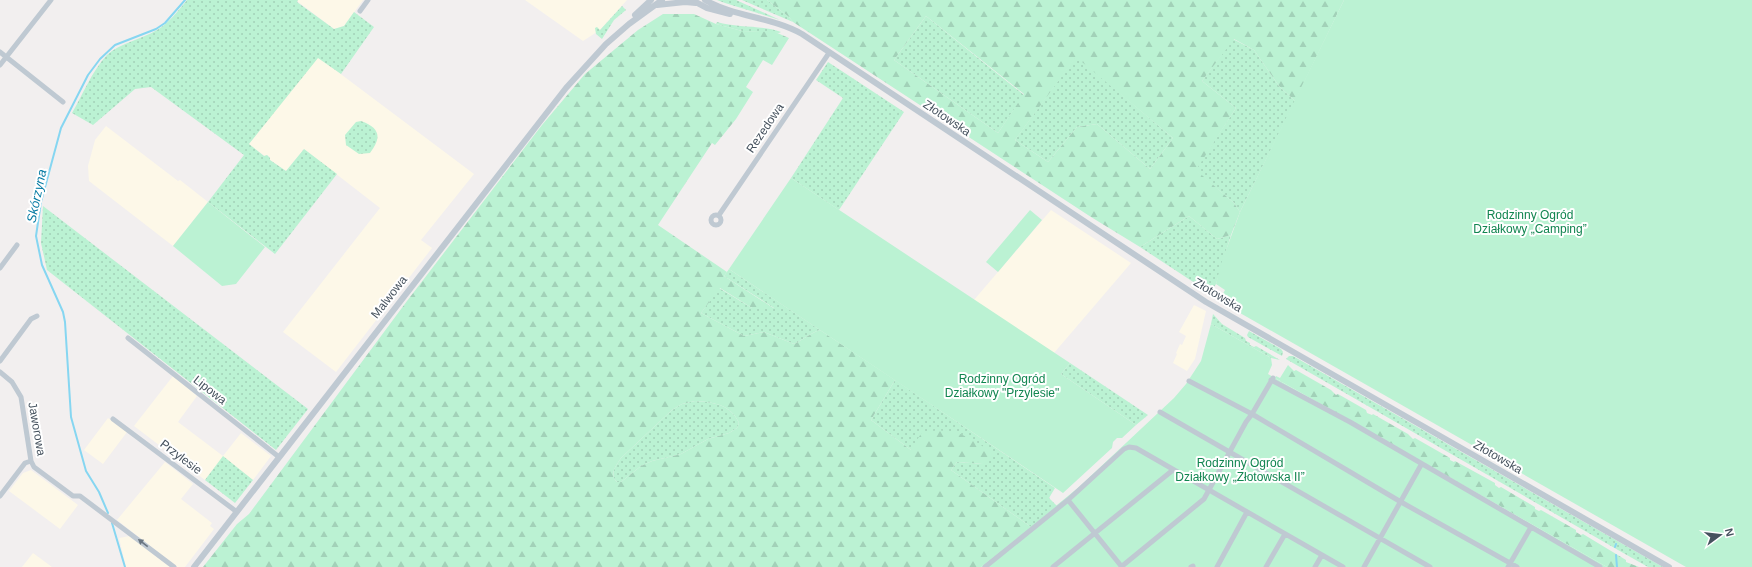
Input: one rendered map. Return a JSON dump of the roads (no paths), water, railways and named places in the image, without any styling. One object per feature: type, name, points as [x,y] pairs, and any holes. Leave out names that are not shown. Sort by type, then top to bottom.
[{"type":"street","points":[[0,65],[51,0]]},
{"type":"street","points":[[360,11],[368,0]]},
{"type":"street","name":"Malwowa","points":[[194,567],[546,112],[618,29],[653,2],[662,0]]},
{"type":"street","name":"Złotowska","points":[[705,0],[721,7],[795,30],[1206,302],[1669,567]]},
{"type":"street","points":[[653,2],[695,2]]},
{"type":"street","name":"Złotowska","points":[[695,2],[712,10],[769,21]]},
{"type":"street","points":[[0,52],[63,102]]},
{"type":"street","name":"Rezedowa","points":[[718,215],[829,52]]},
{"type":"street","points":[[0,268],[17,244]]},
{"type":"street","points":[[0,361],[31,319],[37,316]]},
{"type":"street","name":"Lipowa","points":[[128,338],[279,457]]},
{"type":"street","name":"Jaworowa","points":[[0,372],[12,382],[21,397],[31,461],[34,467],[72,496],[80,496],[174,567]]},
{"type":"street","points":[[1068,500],[1121,567],[1204,499],[1272,378],[1600,567]]},
{"type":"street","points":[[1189,380],[1252,414],[1400,502],[1509,565],[1516,567]]},
{"type":"street","points":[[1160,412],[1430,567]]},
{"type":"street","name":"Przylesie","points":[[114,418],[237,512]]},
{"type":"street","points":[[985,567],[1068,500],[1124,449],[1129,447],[1136,448],[1343,567]]},
{"type":"street","points":[[0,496],[25,463],[31,461]]},
{"type":"street","points":[[1364,567],[1421,465]]},
{"type":"street","points":[[1052,567],[1173,470]]},
{"type":"street","points":[[1217,567],[1247,512]]},
{"type":"street","points":[[1509,565],[1531,527]]},
{"type":"street","points":[[1266,567],[1285,534]]},
{"type":"street","points":[[1315,567],[1322,555]]},
{"type":"waterway","name":"Skórzyna","points":[[108,513],[99,492],[86,471],[71,417],[65,322],[63,312],[42,265],[36,236],[41,202],[61,128],[88,75],[100,59],[115,45],[156,29],[165,23],[185,0]]},
{"type":"waterway","name":"Skórzyna","points":[[112,523],[125,567]]},
{"type":"waterway","points":[[1616,555],[1617,567]]},
{"type":"park label","name":"Rodzinny Ogród Działkowy „Camping”","points":[[1530,222]]},
{"type":"park label","name":"Rodzinny Ogród Działkowy \"Przylesie\"","points":[[1002,386]]},
{"type":"park label","name":"Rodzinny Ogród Działkowy „Złotowska II”","points":[[1240,470]]}]
